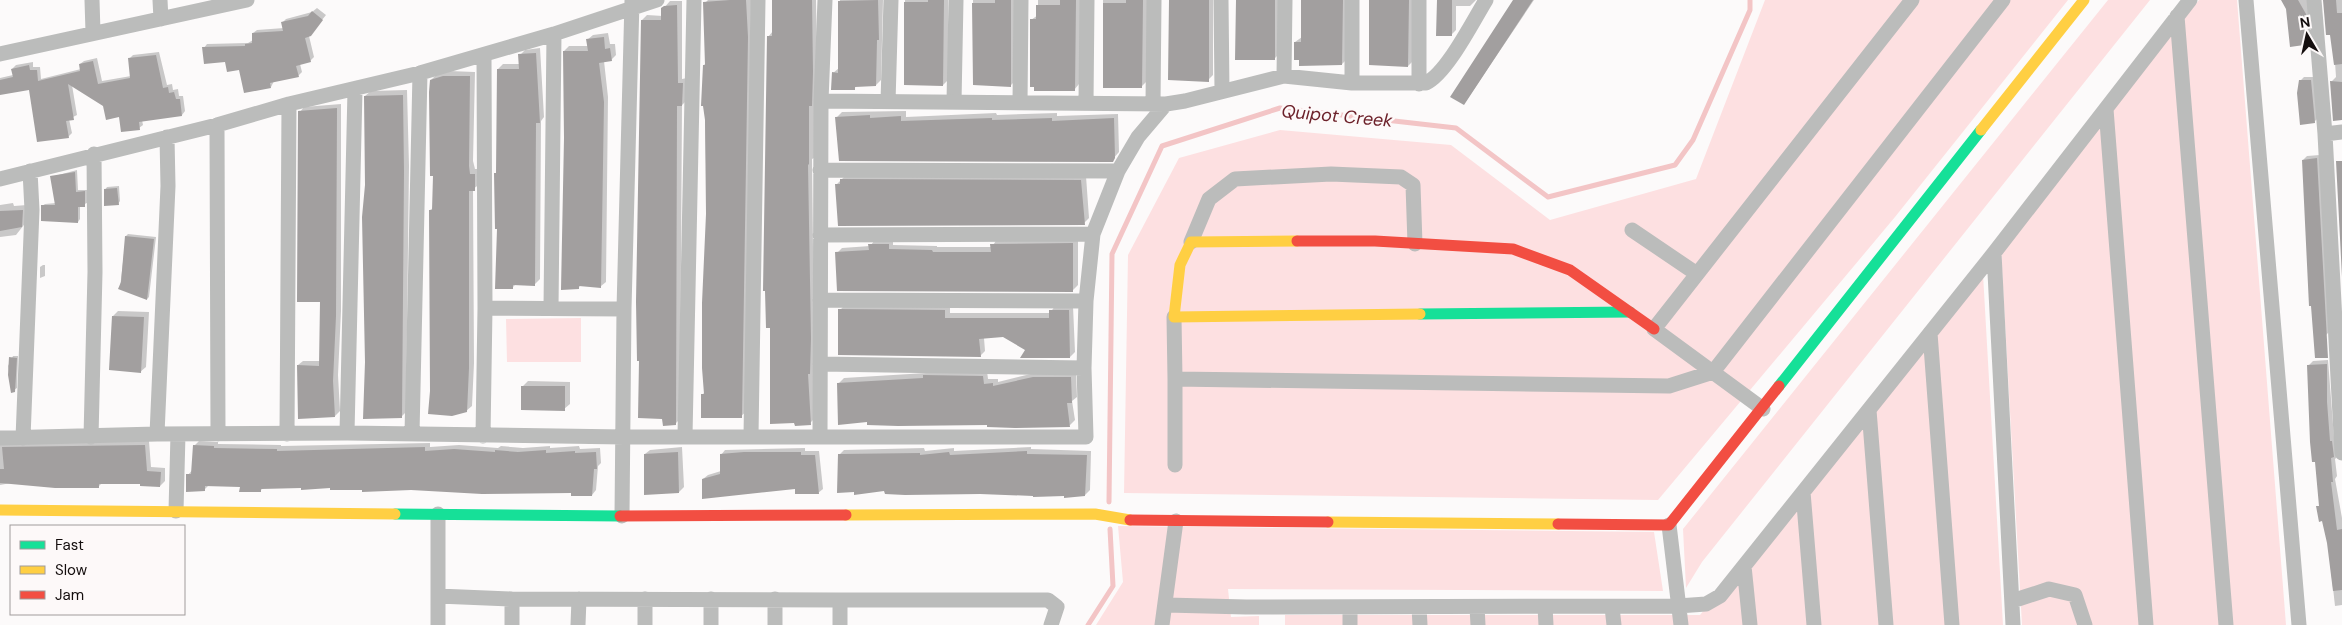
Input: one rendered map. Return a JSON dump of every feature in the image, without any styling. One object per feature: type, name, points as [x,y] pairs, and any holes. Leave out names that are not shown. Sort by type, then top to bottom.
[{"type":"street","points":[[92,0],[93,32]]},
{"type":"street","points":[[160,0],[161,19]]},
{"type":"street","points":[[0,54],[93,32],[161,19],[225,2],[247,0]]},
{"type":"street","points":[[0,179],[94,154],[217,125],[289,104],[355,90],[484,56],[554,34],[632,4],[657,0]]},
{"type":"street","points":[[685,436],[694,0]]},
{"type":"street","points":[[751,436],[758,0]]},
{"type":"street","points":[[820,437],[820,170],[825,0]]},
{"type":"street","points":[[888,102],[891,0]]},
{"type":"street","points":[[954,102],[956,0]]},
{"type":"street","points":[[1020,102],[1021,0]]},
{"type":"street","points":[[1086,103],[1087,0]]},
{"type":"street","points":[[0,438],[157,434],[347,433],[624,437],[1086,437],[1084,368],[1086,301],[1093,234],[1118,171],[1160,104],[1154,0]]},
{"type":"street","points":[[1222,0],[1222,91]]},
{"type":"street","points":[[1284,76],[1285,0]]},
{"type":"street","points":[[1352,0],[1352,83]]},
{"type":"street","points":[[1418,84],[1419,0]]},
{"type":"street","points":[[821,101],[1160,104],[1185,101],[1284,76],[1352,83],[1418,84],[1432,80],[1439,74],[1486,0]]},
{"type":"street","points":[[1654,329],[1912,0]]},
{"type":"street","points":[[1175,379],[1669,386],[1713,372],[2003,0]]},
{"type":"street","points":[[1681,625],[1669,525],[2084,0]]},
{"type":"street","points":[[1166,605],[1350,607],[1678,606],[1706,604],[1720,596],[1994,253],[2190,0]]},
{"type":"street","points":[[2246,0],[2299,625]]},
{"type":"street","points":[[2314,0],[2325,134],[2342,453]]},
{"type":"street","points":[[622,516],[624,309],[632,4]]},
{"type":"street","points":[[2177,16],[2226,625]]},
{"type":"street","points":[[551,308],[554,34]]},
{"type":"street","points":[[483,436],[485,308],[484,56]]},
{"type":"street","points":[[412,434],[420,73]]},
{"type":"street","points":[[347,433],[355,90]]},
{"type":"street","points":[[287,434],[289,104]]},
{"type":"street","points":[[2106,109],[2146,625]]},
{"type":"street","points":[[217,125],[218,434]]},
{"type":"street","points":[[2325,134],[2342,132]]},
{"type":"street","points":[[157,434],[168,186],[167,136]]},
{"type":"street","points":[[91,437],[95,272],[94,154]]},
{"type":"street","points":[[820,170],[1118,171]]},
{"type":"street","points":[[23,438],[32,210],[30,171]]},
{"type":"street","points":[[1175,465],[1174,317],[1180,265],[1209,198],[1235,180],[1331,174],[1401,177],[1413,185],[1415,244]]},
{"type":"street","points":[[1632,230],[1697,274]]},
{"type":"street","points":[[820,235],[1093,234]]},
{"type":"street","points":[[1191,242],[1375,242],[1513,249],[1570,270],[1762,409]]},
{"type":"street","points":[[1994,253],[2013,625]]},
{"type":"street","points":[[820,300],[1086,301]]},
{"type":"street","points":[[485,308],[624,309]]},
{"type":"street","points":[[1174,317],[1630,312]]},
{"type":"street","points":[[1930,333],[1952,625]]},
{"type":"street","points":[[820,364],[1084,368]]},
{"type":"street","points":[[1869,410],[1886,625]]},
{"type":"street","points":[[176,511],[178,434]]},
{"type":"street","points":[[1803,492],[1814,625]]},
{"type":"street","points":[[0,510],[622,516],[1095,514],[1123,520],[1669,525]]},
{"type":"street","points":[[438,514],[438,625]]},
{"type":"street","points":[[1162,625],[1176,521]]},
{"type":"street","points":[[1744,566],[1750,625]]},
{"type":"street","points":[[2012,600],[2049,589],[2076,596],[2085,625]]},
{"type":"street","points":[[438,596],[512,599],[1048,600],[1056,607],[1051,625]]},
{"type":"street","points":[[512,599],[512,625]]},
{"type":"street","points":[[578,625],[579,599]]},
{"type":"street","points":[[644,625],[645,599]]},
{"type":"street","points":[[711,625],[712,599]]},
{"type":"street","points":[[775,625],[776,599]]},
{"type":"street","points":[[840,600],[840,625]]},
{"type":"street","points":[[1350,607],[1350,625]]},
{"type":"street","points":[[1419,607],[1420,625]]},
{"type":"street","points":[[1478,607],[1478,625]]},
{"type":"street","points":[[1545,607],[1546,625]]},
{"type":"street","points":[[1612,607],[1614,625]]},
{"type":"shaded area","points":[[1765,0],[2068,0],[1895,217],[1658,500],[1124,493],[1128,255],[1179,158],[1280,130],[1451,145],[1550,220],[1696,179]]},
{"type":"shaded area","points":[[2108,0],[2150,0],[1702,562],[1686,588],[1683,529]]},
{"type":"shaded area","points":[[2199,0],[2237,0],[2286,625],[2022,625],[2001,251]]},
{"type":"shaded area","points":[[1983,274],[2003,625],[1285,625],[1285,615],[1700,615]]},
{"type":"shaded area","points":[[581,318],[581,362],[507,362],[506,319]]},
{"type":"shaded area","points":[[1118,526],[1654,532],[1663,591],[1228,589],[1231,617],[1259,616],[1259,625],[1096,625],[1123,582]]},
{"type":"building","points":[[746,0],[748,37],[742,418],[701,418],[701,394],[704,394],[702,303],[706,214],[705,120],[703,106],[701,106],[703,65],[705,65],[703,2]]},
{"type":"building","points":[[772,0],[812,0],[813,72],[812,106],[809,106],[808,165],[811,338],[810,374],[808,374],[811,425],[795,426],[794,423],[770,424],[770,328],[766,328],[765,291],[763,291],[767,36],[772,36]]},
{"type":"building","points":[[878,0],[879,40],[877,40],[876,86],[855,87],[855,90],[831,90],[832,72],[838,73],[838,1]]},
{"type":"building","points":[[928,0],[944,0],[943,86],[904,85],[904,2],[928,2]]},
{"type":"building","points":[[995,0],[1011,0],[1011,87],[973,85],[972,3],[995,3]]},
{"type":"building","points":[[1060,0],[1076,0],[1075,91],[1034,91],[1034,87],[1030,87],[1030,19],[1036,19],[1036,5],[1060,5]]},
{"type":"building","points":[[1126,0],[1143,0],[1142,88],[1103,88],[1103,3],[1126,3]]},
{"type":"building","points":[[1169,0],[1209,0],[1209,82],[1168,80]]},
{"type":"building","points":[[1236,0],[1275,0],[1275,60],[1235,60]]},
{"type":"building","points":[[1301,0],[1343,0],[1342,65],[1299,66],[1299,60],[1294,60],[1294,42],[1301,42]]},
{"type":"building","points":[[1369,0],[1409,0],[1408,67],[1369,65]]},
{"type":"building","points":[[1437,0],[1452,0],[1452,36],[1436,36]]},
{"type":"building","points":[[1513,0],[1533,0],[1464,105],[1450,97]]},
{"type":"building","points":[[2281,0],[2298,0],[2306,14],[2308,37],[2303,37],[2304,45],[2290,47],[2286,9]]},
{"type":"building","points":[[2323,0],[2336,0],[2337,13],[2342,13],[2342,64],[2334,65],[2330,35],[2326,35]]},
{"type":"building","points":[[677,5],[678,83],[683,83],[682,106],[677,106],[676,425],[663,426],[662,419],[638,418],[639,361],[637,361],[636,302],[641,20],[661,20],[661,8]]},
{"type":"building","points":[[312,11],[323,20],[311,36],[305,38],[311,62],[296,66],[299,77],[270,83],[271,88],[244,93],[239,70],[227,72],[225,62],[204,64],[202,47],[245,46],[245,44],[252,43],[252,33],[283,31],[281,22],[308,16]]},
{"type":"building","points":[[604,37],[605,49],[610,48],[612,61],[599,63],[604,102],[601,288],[579,286],[579,289],[561,290],[564,138],[563,51],[588,51],[586,39]]},
{"type":"building","points":[[536,53],[540,123],[536,123],[535,286],[513,285],[513,289],[495,289],[497,229],[495,229],[494,173],[496,173],[497,69],[519,69],[518,54]]},
{"type":"building","points":[[156,55],[163,88],[168,87],[169,93],[174,92],[176,99],[180,99],[182,116],[139,122],[140,130],[121,132],[119,117],[106,120],[103,106],[68,84],[74,120],[66,121],[69,138],[37,142],[29,90],[0,95],[0,80],[13,77],[11,69],[29,65],[30,70],[37,70],[38,81],[80,71],[79,64],[93,61],[98,84],[130,78],[128,58]]},
{"type":"building","points":[[443,76],[470,76],[469,166],[470,174],[475,174],[475,191],[469,191],[469,368],[467,412],[452,416],[428,414],[430,391],[429,210],[432,210],[433,176],[430,176],[429,92],[430,80]]},
{"type":"building","points":[[2299,80],[2311,80],[2315,123],[2300,125],[2297,93]]},
{"type":"building","points":[[2330,81],[2342,82],[2342,120],[2333,121]]},
{"type":"building","points":[[403,95],[402,418],[363,419],[365,362],[362,217],[365,185],[364,96]]},
{"type":"building","points":[[337,108],[336,316],[333,381],[335,417],[298,419],[297,365],[319,366],[320,302],[297,302],[298,111]]},
{"type":"building","points":[[870,115],[870,118],[901,116],[901,121],[1052,118],[1052,121],[1114,118],[1115,158],[1113,162],[839,161],[835,117]]},
{"type":"building","points":[[2317,158],[2328,358],[2315,358],[2311,306],[2309,306],[2302,160]]},
{"type":"building","points":[[2336,161],[2342,161],[2342,277]]},
{"type":"building","points":[[75,172],[76,192],[85,191],[85,207],[78,207],[78,223],[41,221],[41,205],[55,205],[50,176]]},
{"type":"building","points":[[840,179],[1081,180],[1085,225],[838,226],[835,184],[840,184]]},
{"type":"building","points":[[117,188],[119,205],[104,206],[104,189]]},
{"type":"building","points":[[23,210],[22,227],[0,231],[0,211]]},
{"type":"building","points":[[125,236],[154,239],[147,300],[118,289],[121,282]]},
{"type":"building","points":[[1073,243],[1073,292],[837,291],[835,252],[869,250],[868,244],[889,244],[889,249],[932,250],[933,252],[991,252],[990,244]]},
{"type":"building","points":[[838,309],[945,310],[945,318],[1049,318],[1049,310],[1069,310],[1070,358],[1020,358],[1025,350],[1003,337],[979,339],[981,357],[838,355]]},
{"type":"building","points":[[112,316],[144,317],[141,373],[109,370]]},
{"type":"building","points":[[9,357],[17,358],[15,392],[11,393],[8,375]]},
{"type":"building","points":[[2327,364],[2327,402],[2330,441],[2332,441],[2334,457],[2331,458],[2333,482],[2331,482],[2337,530],[2342,529],[2342,590],[2333,591],[2327,543],[2322,521],[2319,522],[2316,506],[2319,506],[2315,462],[2312,462],[2310,442],[2307,365]]},
{"type":"building","points":[[923,375],[983,376],[984,384],[993,383],[993,386],[1033,377],[1071,377],[1072,403],[1067,403],[1070,427],[1015,428],[987,427],[987,425],[898,426],[867,425],[867,422],[838,425],[837,383],[923,378]]},
{"type":"building","points":[[521,386],[565,386],[565,411],[521,410]]},
{"type":"building","points":[[145,445],[147,471],[161,472],[160,487],[140,486],[140,484],[99,484],[99,488],[55,488],[0,483],[0,469],[4,469],[2,447]]},
{"type":"building","points":[[193,445],[214,446],[214,448],[277,449],[277,451],[425,447],[425,451],[454,449],[495,452],[495,450],[518,452],[546,450],[546,453],[596,452],[597,469],[594,469],[592,496],[571,496],[571,493],[482,494],[411,490],[362,492],[362,490],[330,490],[330,488],[301,490],[301,488],[261,489],[261,492],[239,492],[240,487],[205,486],[205,491],[186,492],[186,474],[191,474]]},
{"type":"building","points":[[1027,451],[1027,454],[1087,455],[1085,496],[1064,498],[1064,496],[1033,497],[980,494],[905,495],[885,494],[884,491],[854,495],[854,492],[837,493],[838,454],[920,453],[920,455],[949,452],[950,455]]},
{"type":"building","points":[[678,452],[679,493],[644,495],[644,454]]},
{"type":"building","points":[[801,452],[801,455],[815,455],[819,494],[795,494],[795,489],[702,499],[702,479],[720,474],[720,454]]},
{"type":"waterway","name":"Quipot Creek","points":[[1109,502],[1112,254],[1162,146],[1280,108],[1456,128],[1548,197],[1675,165],[1693,140],[1750,10],[1750,0]]},
{"type":"waterway","name":"Quipot Creek","points":[[1088,625],[1113,586],[1110,529]]},
{"type":"traffic: fast","points":[[1779,386],[1981,130]]},
{"type":"traffic: fast","points":[[1420,314],[1630,312]]},
{"type":"traffic: fast","points":[[395,514],[620,516]]},
{"type":"traffic: slow","points":[[1981,130],[2084,0]]},
{"type":"traffic: slow","points":[[1297,241],[1191,242],[1180,265],[1174,317],[1420,314]]},
{"type":"traffic: slow","points":[[0,510],[395,514]]},
{"type":"traffic: slow","points":[[846,515],[1095,514],[1130,520]]},
{"type":"traffic: slow","points":[[1328,522],[1558,524]]},
{"type":"traffic: jam","points":[[1297,241],[1375,241],[1513,249],[1570,270],[1654,329]]},
{"type":"traffic: jam","points":[[1558,524],[1669,525],[1779,386]]},
{"type":"traffic: jam","points":[[620,516],[846,515]]},
{"type":"traffic: jam","points":[[1130,520],[1328,522]]}]
